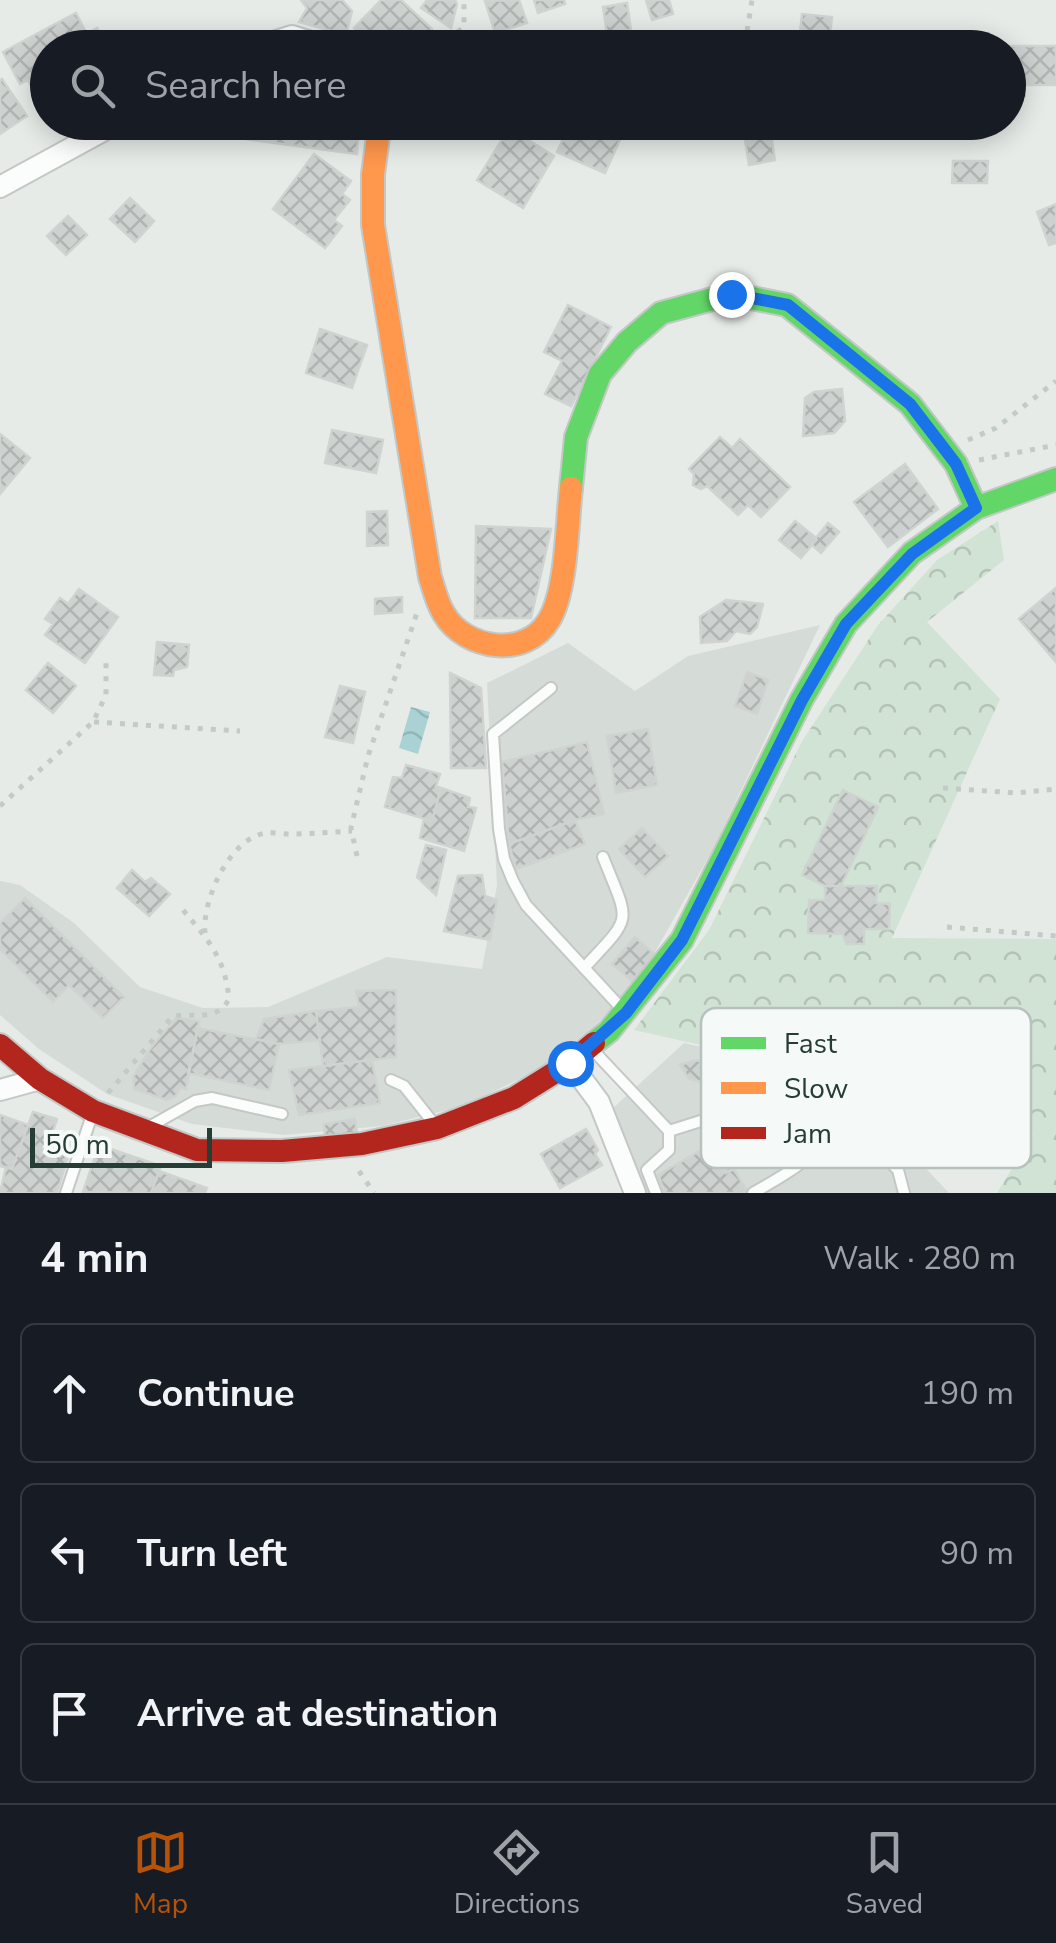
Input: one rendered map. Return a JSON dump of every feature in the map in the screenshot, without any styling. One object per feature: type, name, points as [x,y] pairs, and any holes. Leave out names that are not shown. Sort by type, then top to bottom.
[{"type":"street","points":[[0,188],[87,140]]},
{"type":"street","points":[[377,140],[372,174],[373,224],[430,578],[444,615],[464,635],[494,646],[522,643],[549,620],[562,577],[576,437],[600,374],[627,342],[661,312],[704,300],[731,294],[788,305],[910,404],[951,456],[976,508]]},
{"type":"street","points":[[0,1045],[40,1079],[93,1111],[196,1150],[282,1151],[362,1144],[437,1128],[514,1098],[570,1063],[626,1013],[682,940],[802,700],[846,624],[912,554],[976,508],[1056,478]]},
{"type":"street","points":[[570,1063],[599,1102],[635,1193]]},
{"type":"street","points":[[0,1090],[40,1079]]},
{"type":"lane","points":[[552,688],[493,734],[504,859],[526,906],[626,1013]]},
{"type":"lane","points":[[584,968],[621,928],[625,918],[604,857]]},
{"type":"lane","points":[[590,1046],[669,1132],[669,1150],[647,1170],[656,1193]]},
{"type":"lane","points":[[391,1080],[404,1086],[437,1128]]},
{"type":"lane","points":[[141,1131],[195,1101],[212,1098],[282,1114]]},
{"type":"lane","points":[[66,1193],[93,1111]]},
{"type":"lane","points":[[669,1132],[701,1122]]},
{"type":"lane","points":[[753,1193],[794,1168]]},
{"type":"lane","points":[[896,1168],[904,1193]]},
{"type":"path","points":[[460,30],[464,27],[464,0]]},
{"type":"path","points":[[747,30],[752,0]]},
{"type":"path","points":[[951,456],[996,428],[1056,381]]},
{"type":"path","points":[[951,456],[1056,445]]},
{"type":"path","points":[[357,856],[352,831],[368,756],[395,669],[430,578]]},
{"type":"path","points":[[0,806],[93,722],[106,695],[106,662]]},
{"type":"path","points":[[93,722],[240,731]]},
{"type":"path","points":[[942,788],[1017,794],[1056,789]]},
{"type":"path","points":[[205,936],[209,896],[231,857],[249,839],[265,833],[352,831]]},
{"type":"path","points":[[93,1111],[173,1016],[202,1016],[226,1007],[230,999],[220,957],[183,910]]},
{"type":"path","points":[[947,927],[1056,936]]},
{"type":"shaded area","points":[[820,625],[712,851],[654,954],[602,1019],[544,1067],[464,1106],[382,1126],[284,1135],[192,1124],[107,1094],[39,1049],[0,1015],[0,881],[20,885],[74,923],[140,987],[203,1008],[268,1007],[387,957],[482,969],[497,885],[487,683],[568,643],[635,691],[688,656]]},
{"type":"shaded area","points":[[684,1043],[701,1047],[701,1168],[926,1168],[949,1193],[646,1193],[612,1109]]},
{"type":"green space","points":[[998,521],[1004,560],[927,622],[1000,699],[892,938],[1056,939],[1056,1193],[997,1193],[1012,1168],[1031,1168],[1031,1008],[701,1008],[701,1045],[634,1030],[709,930],[801,743],[878,625],[937,560]]},
{"type":"water","points":[[411,707],[430,712],[418,754],[399,748]]},
{"type":"building","points":[[301,0],[342,0],[352,11],[347,30],[328,30],[299,22],[307,8]]},
{"type":"building","points":[[381,0],[401,0],[432,29],[356,30]]},
{"type":"building","points":[[427,0],[455,0],[451,28],[421,8]]},
{"type":"building","points":[[519,0],[527,23],[494,30],[485,1]]},
{"type":"building","points":[[534,0],[564,0],[565,4],[538,13]]},
{"type":"building","points":[[646,0],[669,0],[673,14],[652,20]]},
{"type":"building","points":[[627,3],[631,30],[606,30],[603,7]]},
{"type":"building","points":[[76,13],[85,30],[44,30]]},
{"type":"building","points":[[802,14],[832,17],[831,30],[800,30]]},
{"type":"building","points":[[30,38],[30,84],[28,80],[20,84],[3,52]]},
{"type":"building","points":[[1026,46],[1056,46],[1056,85],[1026,85]]},
{"type":"building","points":[[0,80],[27,116],[0,134]]},
{"type":"building","points":[[252,140],[358,140],[357,154]]},
{"type":"building","points":[[502,140],[528,140],[554,156],[523,208],[477,180]]},
{"type":"building","points":[[563,140],[620,140],[605,173],[557,152]]},
{"type":"building","points":[[745,140],[772,140],[775,160],[749,165]]},
{"type":"building","points":[[314,154],[351,181],[342,194],[350,200],[334,220],[342,226],[325,248],[273,209]]},
{"type":"building","points":[[953,161],[988,161],[987,183],[952,183]]},
{"type":"building","points":[[130,198],[154,221],[135,242],[110,219]]},
{"type":"building","points":[[1056,204],[1056,243],[1049,245],[1037,212]]},
{"type":"building","points":[[68,216],[87,235],[66,255],[47,236]]},
{"type":"building","points":[[568,305],[611,327],[571,406],[545,394],[562,361],[544,352]]},
{"type":"building","points":[[320,329],[367,345],[352,388],[306,373]]},
{"type":"building","points":[[842,389],[845,421],[834,433],[803,436],[805,398],[814,392]]},
{"type":"building","points":[[332,430],[383,440],[376,473],[325,463]]},
{"type":"building","points":[[0,434],[30,458],[0,494]]},
{"type":"building","points":[[720,437],[732,448],[740,439],[790,487],[761,517],[748,505],[738,515],[707,486],[701,489],[693,485],[694,474],[689,469]]},
{"type":"building","points":[[905,464],[938,509],[888,547],[854,502]]},
{"type":"building","points":[[387,511],[388,545],[367,546],[367,512]]},
{"type":"building","points":[[795,521],[816,538],[828,523],[839,532],[821,553],[812,545],[801,558],[779,540]]},
{"type":"building","points":[[476,526],[551,529],[531,618],[475,618]]},
{"type":"building","points":[[1056,588],[1056,662],[1019,619]]},
{"type":"building","points":[[79,589],[118,617],[85,663],[45,635],[53,624],[45,619],[60,598],[68,604]]},
{"type":"building","points":[[402,597],[402,612],[375,614],[375,599]]},
{"type":"building","points":[[726,600],[763,604],[757,627],[750,634],[736,631],[727,641],[701,643],[700,617]]},
{"type":"building","points":[[157,642],[189,645],[187,667],[174,670],[173,676],[154,675]]},
{"type":"building","points":[[48,663],[76,686],[53,713],[26,690]]},
{"type":"building","points":[[747,672],[768,680],[757,714],[735,706]]},
{"type":"building","points":[[450,673],[481,688],[486,768],[451,768]]},
{"type":"building","points":[[340,686],[365,692],[353,743],[325,737]]},
{"type":"building","points":[[648,729],[657,785],[616,793],[607,736]]},
{"type":"building","points":[[587,742],[604,814],[575,820],[509,844],[502,762]]},
{"type":"building","points":[[406,765],[440,774],[436,786],[441,788],[432,821],[385,807],[393,777],[402,778]]},
{"type":"building","points":[[441,788],[470,798],[468,807],[476,808],[464,851],[420,838],[424,819],[432,821]]},
{"type":"building","points":[[843,790],[878,807],[841,886],[825,886],[802,875]]},
{"type":"building","points":[[575,820],[585,844],[516,869],[509,844]]},
{"type":"building","points":[[642,828],[668,856],[645,877],[619,849]]},
{"type":"building","points":[[426,845],[446,850],[436,895],[417,877]]},
{"type":"building","points":[[132,870],[145,882],[151,878],[170,894],[149,916],[117,888]]},
{"type":"building","points":[[482,875],[485,896],[497,900],[490,940],[444,931],[458,876]]},
{"type":"building","points":[[825,886],[877,886],[876,903],[890,904],[889,929],[864,929],[864,944],[846,944],[843,934],[808,933],[809,900],[825,900]]},
{"type":"building","points":[[25,898],[124,997],[103,1018],[69,985],[53,1002],[0,949],[0,923]]},
{"type":"building","points":[[635,937],[654,954],[632,981],[612,964]]},
{"type":"building","points":[[396,990],[396,1057],[323,1066],[316,1011],[359,1007],[356,991]]},
{"type":"building","points":[[316,1011],[320,1040],[279,1044],[256,1039],[264,1019]]},
{"type":"building","points":[[176,1018],[199,1021],[186,1089],[180,1088],[176,1096],[167,1100],[134,1089],[133,1077]]},
{"type":"building","points":[[198,1028],[279,1044],[269,1090],[188,1073]]},
{"type":"building","points":[[372,1060],[380,1103],[299,1115],[289,1070]]},
{"type":"building","points":[[701,1061],[701,1082],[689,1079],[680,1065]]},
{"type":"building","points":[[33,1112],[57,1119],[52,1134],[72,1143],[57,1193],[0,1193],[6,1167],[12,1169]]},
{"type":"building","points":[[0,1115],[28,1125],[12,1169],[0,1166]]},
{"type":"building","points":[[355,1119],[358,1140],[325,1143],[324,1124]]},
{"type":"building","points":[[586,1129],[602,1165],[560,1188],[541,1154]]},
{"type":"building","points":[[99,1145],[161,1166],[151,1193],[83,1192]]},
{"type":"building","points":[[701,1150],[701,1168],[723,1168],[726,1173],[734,1169],[748,1193],[665,1193],[658,1175]]},
{"type":"building","points":[[159,1171],[207,1188],[205,1193],[151,1193]]},
{"type":"traffic: fast","points":[[571,488],[576,437],[600,374],[627,342],[661,313],[731,294],[787,305],[910,404],[956,464],[976,508]]},
{"type":"traffic: fast","points":[[594,1043],[609,1031],[682,940],[802,699],[846,624],[912,553],[976,508],[1056,479]]},
{"type":"traffic: slow","points":[[378,140],[373,225],[430,577],[442,610],[466,636],[480,642],[511,645],[526,641],[549,620],[559,592],[571,488]]},
{"type":"traffic: jam","points":[[0,1045],[40,1079],[93,1111],[197,1150],[282,1151],[362,1144],[437,1128],[514,1098],[594,1043]]},
{"type":"route","points":[[570,1063],[610,1031],[682,940],[802,700],[846,624],[912,554],[976,508],[956,464],[910,404],[788,305],[731,294]]}]
